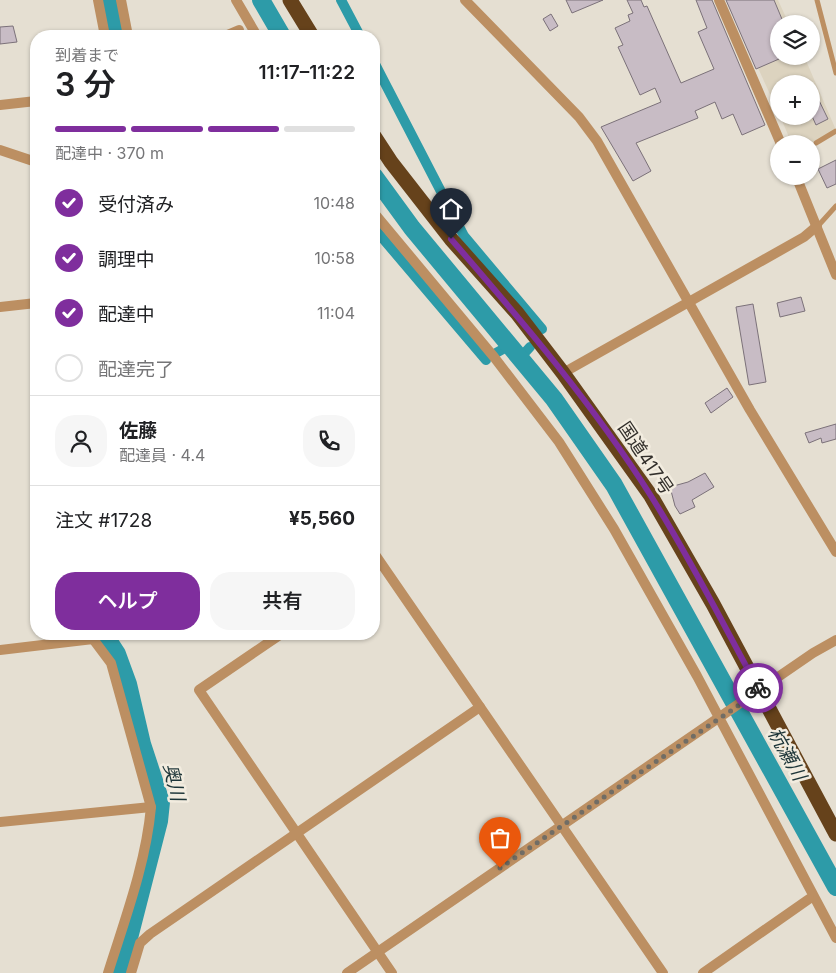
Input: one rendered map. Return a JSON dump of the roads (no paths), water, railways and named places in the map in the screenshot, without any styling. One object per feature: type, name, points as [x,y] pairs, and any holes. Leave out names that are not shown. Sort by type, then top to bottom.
[{"type":"highway","points":[[290,0],[308,30]]},
{"type":"highway","name":"国道417号","points":[[380,145],[451,239],[517,313],[563,373],[651,496],[713,604],[753,695],[836,834]]},
{"type":"street","points":[[98,0],[105,30]]},
{"type":"street","points":[[121,0],[127,30]]},
{"type":"street","points":[[236,0],[254,30]]},
{"type":"street","points":[[465,0],[579,117],[591,133],[750,410],[836,552]]},
{"type":"street","points":[[719,0],[778,135]]},
{"type":"street","points":[[0,105],[30,102]]},
{"type":"street","points":[[0,150],[30,160]]},
{"type":"street","points":[[800,185],[836,274]]},
{"type":"street","points":[[380,220],[494,357],[559,442],[614,529],[720,717],[836,938]]},
{"type":"street","points":[[563,373],[804,237],[817,226]]},
{"type":"street","points":[[0,307],[30,304]]},
{"type":"street","points":[[380,570],[480,707],[663,973]]},
{"type":"street","points":[[0,650],[66,640]]},
{"type":"street","points":[[95,640],[111,663],[151,807],[150,825],[134,893],[108,973]]},
{"type":"street","points":[[272,640],[199,690],[392,973]]},
{"type":"street","points":[[347,973],[720,717],[836,640]]},
{"type":"street","points":[[132,973],[140,943],[150,934],[480,707]]},
{"type":"street","points":[[0,822],[151,807]]},
{"type":"street","points":[[703,973],[810,899]]},
{"type":"lane","points":[[817,0],[836,73]]},
{"type":"lane","points":[[820,141],[836,131]]},
{"type":"lane","points":[[817,226],[836,206]]},
{"type":"waterway","name":"奥川","points":[[109,0],[115,30]]},
{"type":"waterway","name":"杭瀬川","points":[[261,0],[278,30]]},
{"type":"waterway","points":[[341,0],[357,30]]},
{"type":"waterway","points":[[380,74],[464,236],[542,329]]},
{"type":"waterway","name":"杭瀬川","points":[[380,184],[412,228],[554,399],[614,485],[836,887]]},
{"type":"waterway","points":[[380,235],[486,360]]},
{"type":"waterway","points":[[496,353],[510,345]]},
{"type":"waterway","points":[[520,358],[530,347]]},
{"type":"waterway","name":"奥川","points":[[108,640],[117,654],[128,684],[142,744],[161,802],[159,821],[120,973]]}]
